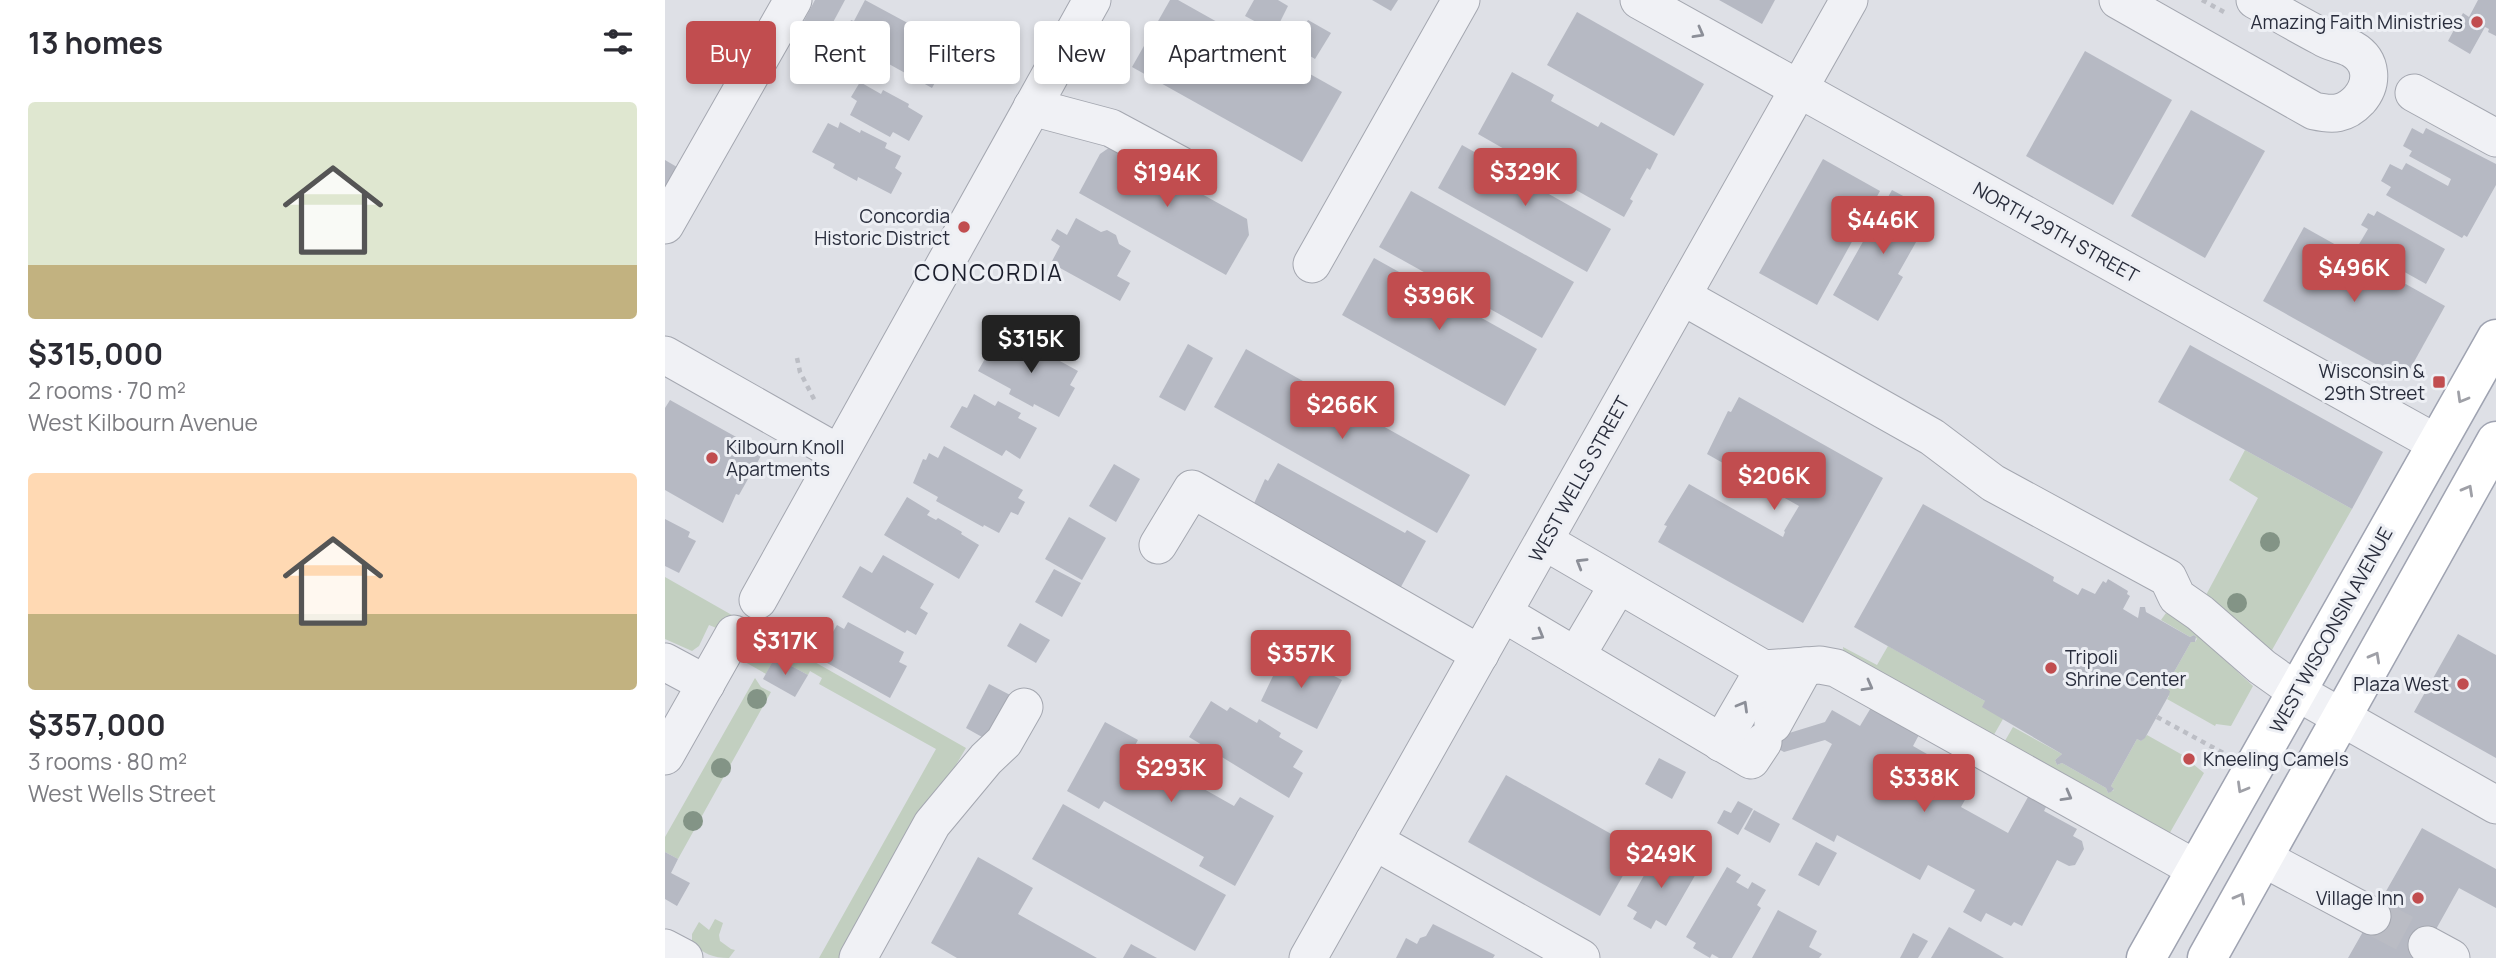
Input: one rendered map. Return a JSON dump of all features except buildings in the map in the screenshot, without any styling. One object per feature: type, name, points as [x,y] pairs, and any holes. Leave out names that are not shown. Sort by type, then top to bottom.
[{"type":"main road","name":"WEST WISCONSIN AVENUE","points":[[2146,958],[2496,340]]},
{"type":"main road","points":[[2207,958],[2496,441]]},
{"type":"street","points":[[665,225],[793,0]]},
{"type":"street","points":[[758,600],[1092,0]]},
{"type":"street","points":[[1312,264],[1461,0]]},
{"type":"street","name":"NORTH 29TH STREET","points":[[1639,0],[2436,443]]},
{"type":"street","name":"WEST WELLS STREET","points":[[1308,958],[1849,0]]},
{"type":"street","points":[[2118,0],[2314,111],[2340,114],[2354,105],[2369,85],[2370,74],[2365,62],[2355,50],[2327,40],[2255,0]]},
{"type":"street","points":[[2414,93],[2496,138]]},
{"type":"street","points":[[1032,107],[1111,128],[1180,166]]},
{"type":"street","points":[[1682,296],[1932,437],[1993,483],[2168,578],[2177,597],[2200,613],[2262,667],[2297,692],[2496,805]]},
{"type":"street","points":[[665,355],[838,453]]},
{"type":"street","points":[[1158,545],[1192,489],[1480,654]]},
{"type":"street","points":[[1544,541],[1764,669],[1828,665],[1836,668],[2196,869]]},
{"type":"street","points":[[1576,656],[1618,585]]},
{"type":"street","points":[[1503,613],[1751,760],[1805,666]]},
{"type":"street","points":[[665,754],[734,634]]},
{"type":"street","points":[[665,662],[706,684]]},
{"type":"street","points":[[1721,743],[1764,669]]},
{"type":"street","points":[[858,958],[932,824],[968,779],[1005,742],[1024,707]]},
{"type":"street","points":[[1374,841],[1581,958]]},
{"type":"street","points":[[2263,858],[2371,916]]},
{"type":"street","points":[[665,948],[684,958]]},
{"type":"path","points":[[797,358],[800,372],[820,411]]},
{"type":"path","points":[[2157,717],[2226,754]]},
{"type":"green space","points":[[2245,450],[2352,509],[2272,650],[2231,626],[2206,595],[2258,498],[2229,480]]},
{"type":"green space","points":[[665,577],[966,748],[842,958],[819,958],[936,749],[819,684],[822,678],[810,671],[808,675],[775,657],[766,674],[745,662],[739,655],[745,644],[714,627],[709,625],[699,646],[692,651],[665,639]]},
{"type":"green space","points":[[2166,613],[2202,632],[2214,650],[2253,686],[2231,726],[2215,726],[2167,699],[2169,696],[2165,688],[2191,642],[2197,639],[2194,635],[2190,637],[2161,620]]},
{"type":"green space","points":[[1888,646],[1985,701],[2003,719],[1988,745],[1845,664],[1843,647],[1877,665]]},
{"type":"green space","points":[[755,678],[761,687],[771,692],[678,859],[665,852],[665,837]]},
{"type":"green space","points":[[2013,727],[2062,754],[2055,760],[2057,765],[2062,763],[2106,788],[2108,793],[2114,790],[2111,786],[2137,739],[2141,741],[2147,735],[2195,762],[2193,764],[2204,773],[2164,843],[1999,751]]},
{"type":"green space","points":[[715,919],[723,923],[720,941],[735,950],[729,958],[709,954],[692,942],[692,934],[699,922],[709,930]]},
{"type":"tunnel","points":[[2372,916],[2427,945]]},
{"type":"place","name":"Amazing Faith Ministries","points":[[2477,22]]},
{"type":"place","name":"Concordia Historic District","points":[[964,227]]},
{"type":"place","name":"Wisconsin & 29th Street","points":[[2439,382]]},
{"type":"place","name":"Kilbourn Knoll Apartments","points":[[712,458]]},
{"type":"place","name":"Tripoli Shrine Center","points":[[2051,668]]},
{"type":"place","name":"Plaza West","points":[[2463,684]]},
{"type":"place","name":"Kneeling Camels","points":[[2189,759]]},
{"type":"place","name":"Village Inn","points":[[2418,898]]},
{"type":"district","name":"CONCORDIA","points":[[989,273]]}]
